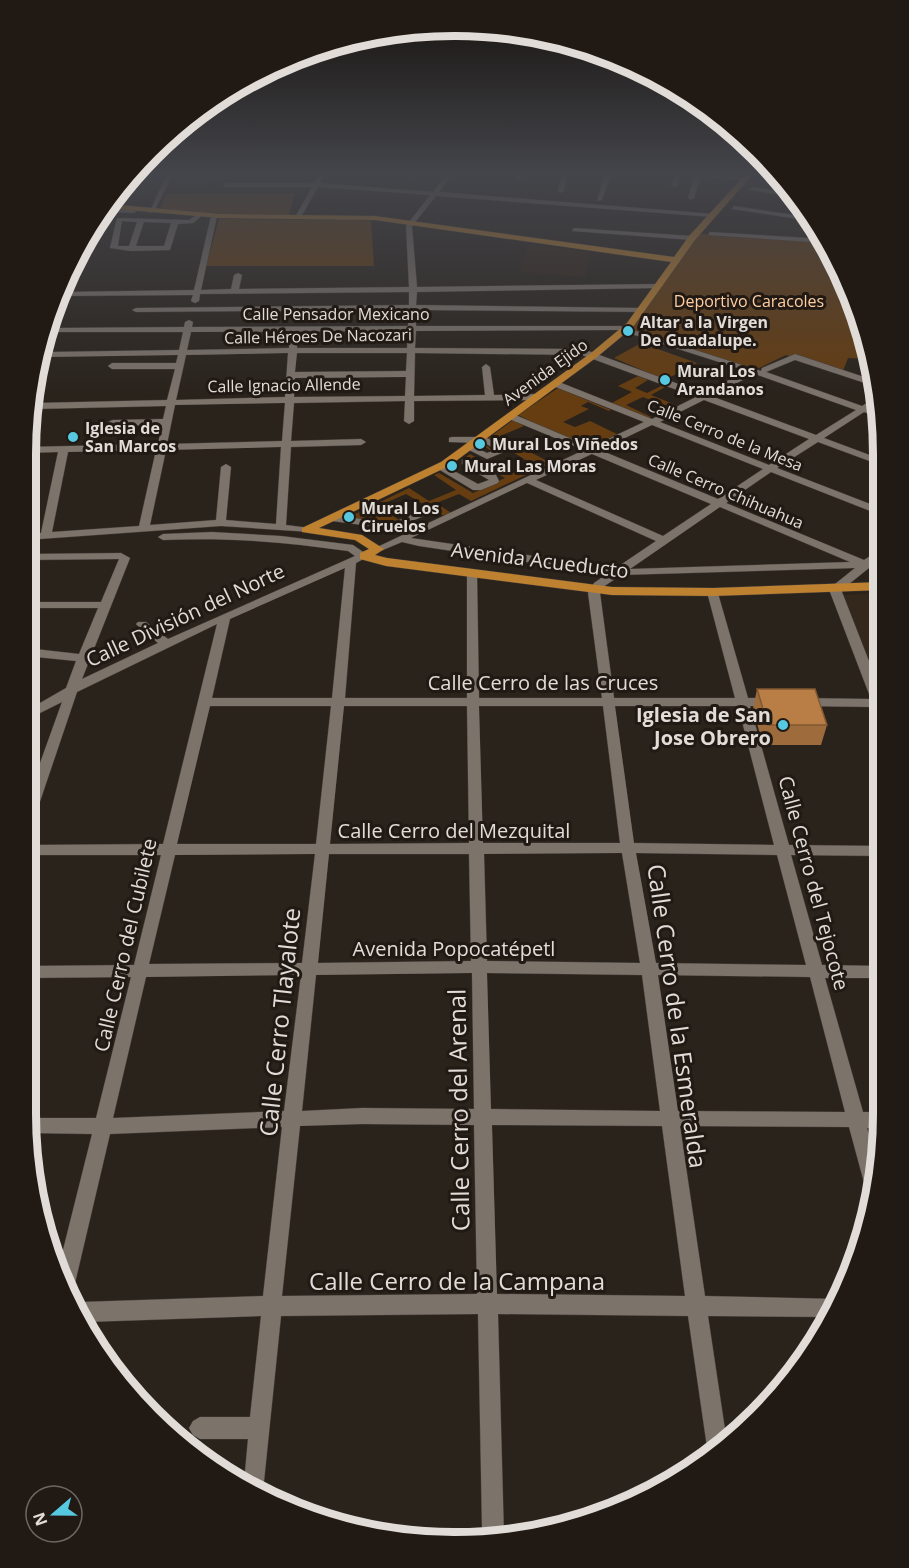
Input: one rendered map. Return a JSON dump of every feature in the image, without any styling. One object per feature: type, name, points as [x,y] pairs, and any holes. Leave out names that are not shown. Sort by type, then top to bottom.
[{"type":"main road","points":[[601,247],[676,260]]},
{"type":"main road","name":"Avenida Ejido","points":[[306,530],[440,467],[468,447],[483,440],[510,416],[556,384],[626,329],[642,310],[685,247]]},
{"type":"main road","points":[[306,530],[358,537],[378,549]]},
{"type":"main road","points":[[358,558],[378,549]]},
{"type":"main road","name":"Avenida Acueducto","points":[[358,558],[595,590],[713,592],[873,586]]},
{"type":"street","points":[[114,247],[131,249],[167,247]]},
{"type":"street","points":[[144,528],[207,247]]},
{"type":"street","points":[[409,421],[408,374],[413,289],[410,247]]},
{"type":"street","points":[[235,291],[238,275]]},
{"type":"street","points":[[68,294],[235,291],[276,288],[659,286]]},
{"type":"street","points":[[494,328],[495,287]]},
{"type":"street","points":[[136,310],[495,308],[642,310]]},
{"type":"street","name":"Calle Pensador Mexicano","points":[[55,330],[626,329],[759,370],[870,412]]},
{"type":"street","points":[[280,527],[292,350],[296,330]]},
{"type":"street","name":"Calle Héroes De Nacozari","points":[[48,355],[292,350],[578,352],[594,355],[873,459]]},
{"type":"street","points":[[378,549],[591,451],[759,370],[795,357],[866,380]]},
{"type":"street","points":[[112,366],[179,366]]},
{"type":"street","points":[[486,367],[490,396]]},
{"type":"street","points":[[291,375],[408,374]]},
{"type":"street","name":"Calle Cerro de la Mesa","points":[[556,384],[873,509]]},
{"type":"street","name":"Calle Ignacio Allende","points":[[39,406],[490,396],[538,397]]},
{"type":"street","points":[[595,590],[598,585],[716,504],[870,405]]},
{"type":"street","name":"Calle Cerro Chihuahua","points":[[510,416],[864,564]]},
{"type":"street","points":[[112,423],[167,423]]},
{"type":"street","points":[[452,440],[483,440],[504,450],[487,456],[468,447]]},
{"type":"street","points":[[36,449],[361,442]]},
{"type":"street","points":[[46,536],[64,448]]},
{"type":"street","points":[[440,467],[477,488],[494,481],[493,477],[465,462]]},
{"type":"street","points":[[221,523],[226,467]]},
{"type":"street","points":[[528,480],[663,540]]},
{"type":"street","points":[[332,518],[393,526],[427,511]]},
{"type":"street","points":[[36,536],[221,523],[306,530]]},
{"type":"street","name":"Avenida Acueducto","points":[[164,537],[258,535],[352,548],[358,558]]},
{"type":"street","name":"Avenida Acueducto","points":[[401,538],[419,543],[618,571],[873,564]]},
{"type":"street","name":"Calle División del Norte","points":[[36,557],[124,557],[83,658],[36,793]]},
{"type":"street","name":"Calle División del Norte","points":[[36,711],[92,679],[358,558]]},
{"type":"street","name":"Calle Cerro Tlayalote","points":[[254,1481],[270,1306],[339,702],[358,558]]},
{"type":"street","points":[[873,558],[837,588],[837,599],[873,687]]},
{"type":"street","name":"Calle Cerro del Arenal","points":[[472,572],[476,848],[493,1530]]},
{"type":"street","name":"Calle Cerro de la Esmeralda","points":[[595,590],[594,598],[628,848],[649,970],[716,1440]]},
{"type":"street","name":"Calle Cerro del Tejocote","points":[[713,592],[869,1168]]},
{"type":"street","points":[[36,605],[105,605]]},
{"type":"street","name":"Calle Cerro del Cubilete","points":[[68,1273],[225,617]]},
{"type":"street","points":[[142,624],[167,644]]},
{"type":"street","points":[[36,653],[83,658]]},
{"type":"street","name":"Calle Cerro de las Cruces","points":[[204,702],[744,701],[873,707]]},
{"type":"street","name":"Calle Cerro del Mezquital","points":[[36,850],[628,848],[873,851]]},
{"type":"street","name":"Avenida Popocatépetl","points":[[36,972],[479,967],[873,972]]},
{"type":"street","points":[[36,1125],[104,1126],[362,1116],[669,1120],[873,1119]]},
{"type":"street","name":"Calle Cerro de la Campana","points":[[86,1312],[270,1306],[486,1304],[826,1306]]},
{"type":"street","points":[[200,1428],[259,1428]]},
{"type":"shaded area","points":[[526,247],[552,247],[589,252],[585,277],[521,272]]},
{"type":"shaded area","points":[[873,593],[873,677],[839,595]]},
{"type":"green space","points":[[211,247],[373,247],[374,266],[206,266]]},
{"type":"green space","name":"Deportivo Caracoles","points":[[690,247],[818,247],[841,294],[862,359],[848,358],[843,371],[786,355],[755,370],[626,328]]},
{"type":"green space","points":[[641,343],[697,363],[665,380],[614,358]]},
{"type":"green space","points":[[638,376],[648,380],[635,388],[647,393],[661,386],[667,386],[651,395],[676,405],[670,408],[643,397],[626,405],[651,417],[647,419],[610,404],[632,392],[618,386]]},
{"type":"green space","points":[[558,388],[611,410],[588,402],[581,406],[589,409],[563,422],[575,427],[590,421],[617,434],[588,449],[518,415]]},
{"type":"green space","points":[[513,420],[524,426],[500,436],[551,463],[471,501],[459,494],[436,503],[453,514],[446,517],[406,494],[378,506],[399,520],[392,522],[349,517],[409,488],[429,501],[456,490],[434,475],[439,473],[473,493],[505,478],[466,457],[470,454],[508,475],[532,464],[511,451],[514,449],[495,437],[483,443],[493,452],[481,444],[478,446]]},
{"type":"building","points":[[757,689],[815,689],[827,725],[768,725]]},
{"type":"place","name":"Altar a la Virgen De Guadalupe.","points":[[628,331]]},
{"type":"place","name":"Mural Los Arandanos","points":[[665,380]]},
{"type":"place","name":"Iglesia de San Marcos","points":[[73,437]]},
{"type":"place","name":"Mural Los Viñedos","points":[[480,444]]},
{"type":"place","name":"Mural Las Moras","points":[[452,466]]},
{"type":"place","name":"Mural Los Ciruelos","points":[[349,517]]},
{"type":"place","name":"Iglesia de San Jose Obrero","points":[[783,725]]}]
